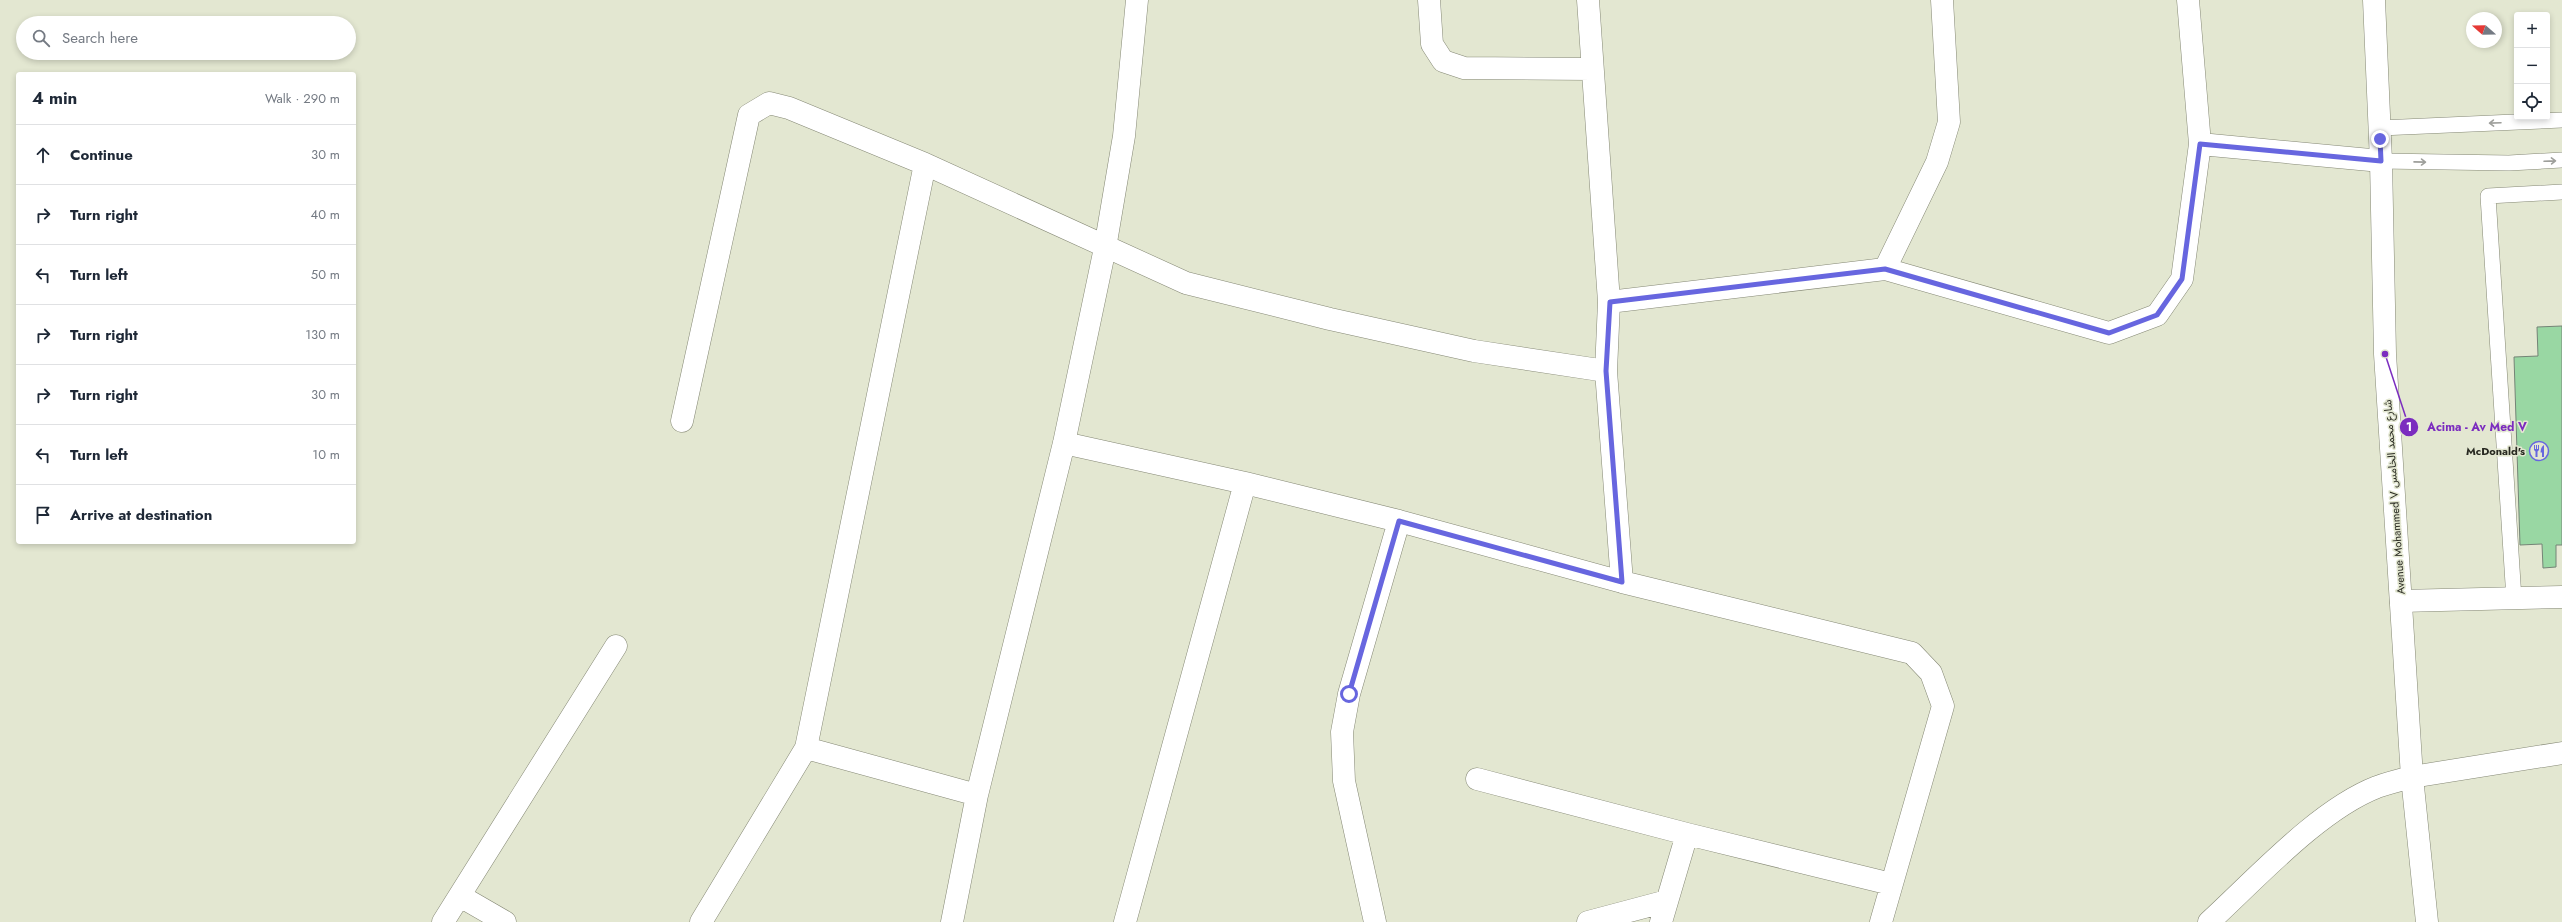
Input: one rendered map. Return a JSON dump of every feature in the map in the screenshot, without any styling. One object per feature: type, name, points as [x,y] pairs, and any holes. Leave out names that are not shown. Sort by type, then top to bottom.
[{"type":"street","points":[[952,922],[977,795],[1064,443],[1105,248],[1124,136],[1137,0]]},
{"type":"street","points":[[1429,0],[1432,44],[1443,61],[1464,68],[1592,69]]},
{"type":"street","points":[[1588,0],[1610,302],[1606,371],[1622,582]]},
{"type":"street","points":[[1885,269],[1937,162],[1949,122],[1942,0]]},
{"type":"street","points":[[1610,302],[1885,269],[2109,333],[2157,315],[2182,279],[2200,144],[2188,0]]},
{"type":"street","name":"Avenue Mohammed V شارع محمد الخامس","points":[[2374,0],[2380,128],[2385,354],[2412,777],[2427,922]]},
{"type":"street","points":[[682,421],[749,115],[769,103],[789,108],[926,164],[1105,248],[1186,283],[1330,319],[1474,351],[1606,371]]},
{"type":"street","points":[[2200,144],[2381,161]]},
{"type":"street","points":[[700,922],[806,748],[926,164]]},
{"type":"street","points":[[1064,443],[1245,483],[1399,521],[1622,582],[1912,653],[1931,673],[1943,706],[1881,922]]},
{"type":"street","points":[[1126,922],[1245,483]]},
{"type":"street","points":[[1375,922],[1344,781],[1342,732],[1349,694],[1399,521]]},
{"type":"street","points":[[2400,601],[2562,598]]},
{"type":"street","points":[[443,922],[616,646]]},
{"type":"street","points":[[806,748],[977,795]]},
{"type":"street","points":[[2209,922],[2312,827],[2340,807],[2376,787],[2412,777],[2562,753]]},
{"type":"street","points":[[1477,778],[1687,834],[1891,884]]},
{"type":"street","points":[[1661,922],[1687,834]]},
{"type":"street","points":[[460,896],[504,922]]},
{"type":"street","points":[[1588,922],[1667,901]]},
{"type":"lane","points":[[2380,128],[2562,120]]},
{"type":"lane","points":[[2381,161],[2509,163],[2562,160]]},
{"type":"lane","points":[[2514,599],[2488,196],[2562,192]]},
{"type":"building","name":"McDonald's","points":[[2562,326],[2562,545],[2556,545],[2556,567],[2543,568],[2542,544],[2520,545],[2514,357],[2538,356],[2537,327]]},
{"type":"place","name":"Acima - Av Med V","points":[[2385,354]]},
{"type":"place","name":"McDonald's","points":[[2539,451]]},
{"type":"route","points":[[1349,694],[1399,521],[1622,582],[1606,371],[1610,302],[1885,269],[2109,333],[2157,315],[2182,279],[2200,144],[2381,161],[2380,139]]}]
